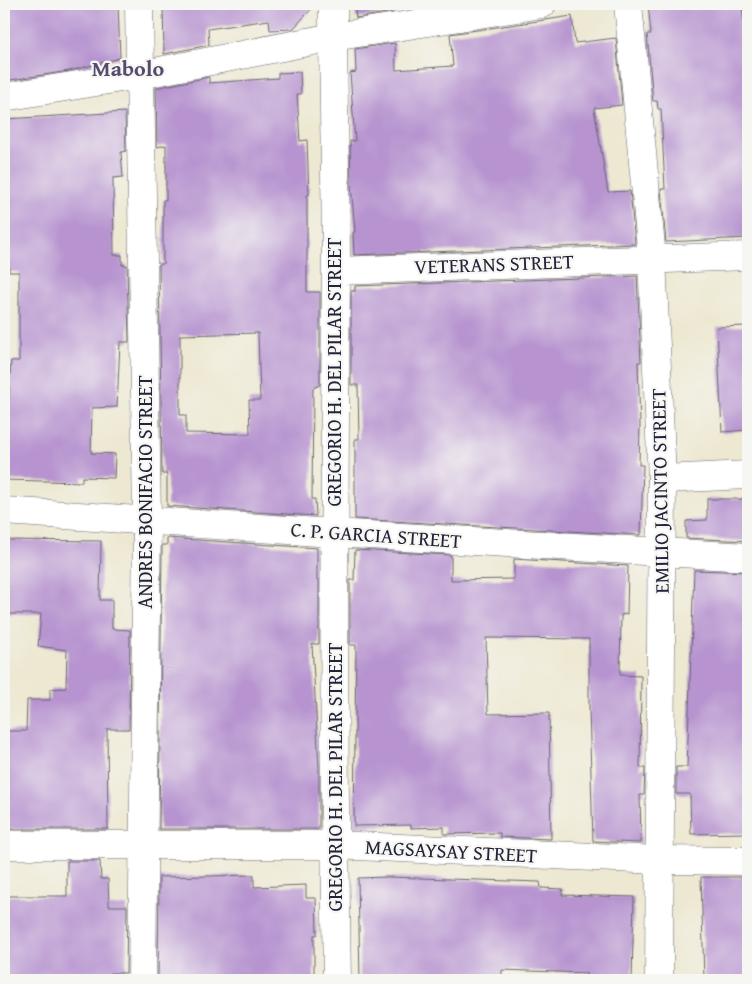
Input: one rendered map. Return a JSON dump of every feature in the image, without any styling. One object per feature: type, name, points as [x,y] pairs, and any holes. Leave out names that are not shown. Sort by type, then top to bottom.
[{"type":"street","name":"ANDRES BONIFACIO STREET","points":[[139,4],[147,521],[142,980]]},
{"type":"street","name":"GREGORIO H. DEL PILAR STREET","points":[[333,4],[336,271],[333,533],[337,980]]},
{"type":"street","points":[[4,96],[139,75],[333,37],[542,4]]},
{"type":"street","name":"EMILIO JACINTO STREET","points":[[628,4],[652,258],[662,479],[659,980]]},
{"type":"street","name":"VETERANS STREET","points":[[336,271],[748,256]]},
{"type":"street","points":[[662,479],[748,475]]},
{"type":"street","name":"C. P. GARCIA STREET","points":[[4,511],[333,533],[748,557]]},
{"type":"street","name":"MAGSAYSAY STREET","points":[[4,845],[335,846],[659,860],[748,861]]},
{"type":"building","points":[[4,4],[118,4],[120,58],[69,71],[4,81]]},
{"type":"building","points":[[163,4],[316,4],[293,29],[270,30],[269,20],[208,29],[209,45],[164,54]]},
{"type":"building","points":[[354,4],[393,4],[393,12],[356,18]]},
{"type":"building","points":[[648,4],[742,4],[748,69],[748,238],[666,242],[661,189],[665,189],[661,109],[658,109],[657,101],[653,101],[647,34],[651,34]]},
{"type":"building","points":[[572,16],[575,43],[616,38],[622,105],[594,108],[608,192],[630,191],[635,244],[354,255],[353,232],[355,232],[350,141],[355,141],[350,73],[356,72],[355,49],[395,43],[396,70],[453,66],[450,34]]},
{"type":"building","points":[[300,72],[301,94],[297,94],[300,141],[307,140],[309,195],[307,195],[307,292],[320,292],[320,385],[313,388],[312,499],[315,499],[316,516],[167,506],[167,474],[162,474],[159,264],[163,264],[163,200],[166,200],[166,145],[157,147],[156,88],[209,77],[209,83],[278,78],[278,73]],"holes":[[[258,333],[260,400],[249,400],[250,434],[186,433],[186,415],[180,415],[180,335]]]},
{"type":"building","points":[[125,112],[126,151],[121,152],[123,177],[113,178],[114,255],[122,255],[122,265],[127,265],[129,342],[120,342],[117,407],[92,408],[91,453],[115,454],[114,478],[82,477],[82,482],[4,480],[4,427],[7,427],[11,361],[19,361],[19,272],[9,272],[7,206],[10,206],[5,119]]},
{"type":"building","points":[[637,276],[641,362],[638,362],[639,465],[643,465],[641,535],[355,519],[355,439],[359,439],[358,385],[351,385],[351,291],[355,291],[355,286]]},
{"type":"building","points":[[748,326],[748,430],[722,432],[717,327]]},
{"type":"building","points":[[707,499],[748,499],[748,541],[686,538],[686,521],[707,520]]},
{"type":"building","points":[[167,538],[317,548],[319,644],[312,644],[319,767],[319,829],[159,829],[162,545],[167,545]]},
{"type":"building","points":[[4,540],[101,541],[100,600],[112,600],[112,629],[130,630],[129,729],[107,729],[108,829],[4,829],[4,731],[26,731],[27,700],[50,700],[50,689],[66,688],[67,650],[38,646],[41,614],[4,614]]},
{"type":"building","points":[[355,550],[451,555],[451,580],[514,579],[514,559],[628,566],[627,614],[621,615],[620,675],[641,676],[640,768],[645,768],[644,795],[640,795],[641,843],[593,841],[589,639],[486,638],[488,714],[549,713],[551,839],[500,837],[500,833],[444,834],[444,827],[411,828],[411,825],[354,826],[356,645],[350,645],[350,580],[354,580]]},
{"type":"building","points":[[694,570],[748,572],[748,833],[691,834],[690,794],[676,794],[676,767],[687,767]]},
{"type":"building","points":[[67,861],[100,861],[101,879],[108,879],[109,906],[127,906],[126,973],[110,973],[110,980],[4,980],[4,896],[67,896]]},
{"type":"building","points":[[254,875],[254,887],[306,885],[306,898],[316,898],[317,935],[314,935],[314,980],[158,980],[159,877]]},
{"type":"building","points":[[388,877],[540,882],[541,888],[563,889],[562,895],[634,897],[632,980],[586,980],[586,973],[502,970],[502,980],[360,980],[358,878]]},
{"type":"building","points":[[701,877],[748,877],[748,980],[704,980]]},
{"type":"district","name":"Mabolo","points":[[128,68]]}]
